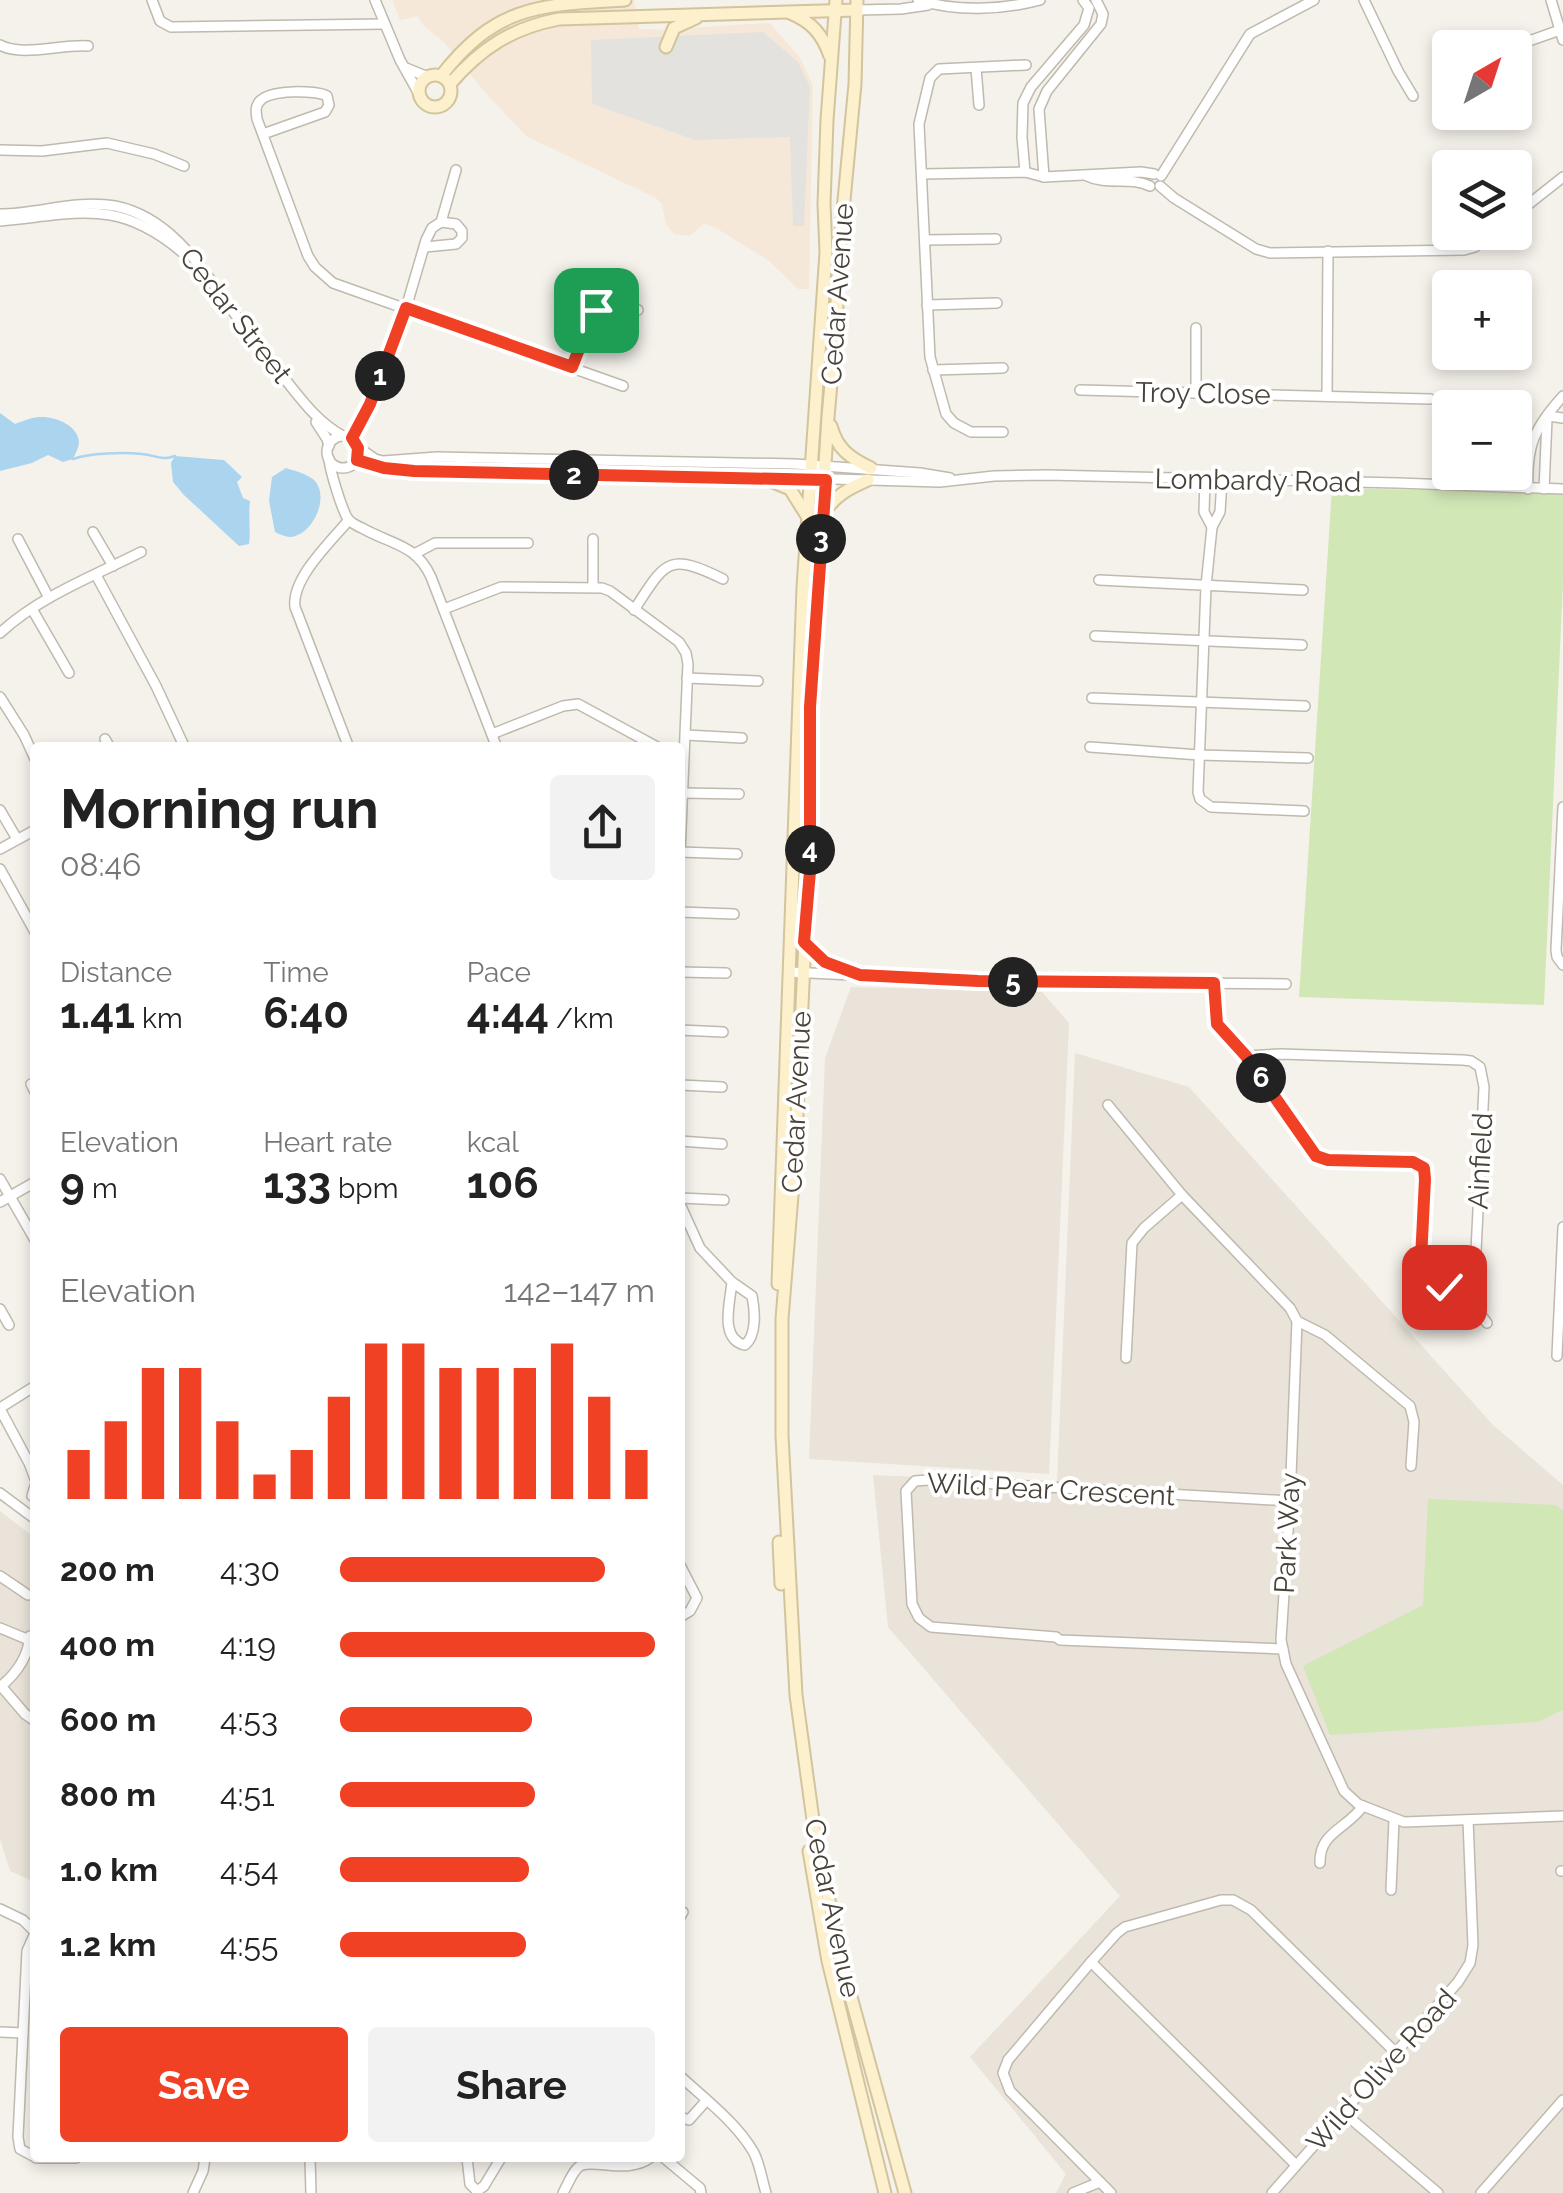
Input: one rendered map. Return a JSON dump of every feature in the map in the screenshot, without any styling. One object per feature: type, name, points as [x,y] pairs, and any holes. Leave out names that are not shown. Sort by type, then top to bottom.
[{"type":"main road","points":[[440,79],[485,30],[511,17],[539,8],[625,0]]},
{"type":"main road","name":"Cedar Avenue","points":[[836,5],[824,204],[826,252],[802,587],[775,1430],[784,1632],[806,1825],[825,1944],[885,2193]]},
{"type":"main road","points":[[440,79],[451,95],[439,107],[425,104],[419,94],[420,84],[464,68],[492,45],[529,25],[545,22],[580,17],[704,15],[857,5]]},
{"type":"main road","name":"Cedar Avenue","points":[[857,5],[810,707],[810,871],[782,1319],[782,1436],[796,1696],[818,1860],[905,2193]]},
{"type":"main road","points":[[539,8],[545,22]]},
{"type":"main road","points":[[783,11],[818,30],[832,60]]},
{"type":"main road","points":[[666,48],[678,24],[704,15]]},
{"type":"main road","points":[[822,516],[834,499],[870,474],[844,453],[834,438],[828,417]]},
{"type":"main road","points":[[761,477],[790,489],[808,520]]},
{"type":"main road","points":[[804,942],[825,962],[860,975]]},
{"type":"main road","points":[[877,2193],[880,2174]]},
{"type":"street","points":[[152,0],[162,24],[173,28],[384,24]]},
{"type":"street","points":[[376,0],[419,94]]},
{"type":"street","points":[[918,0],[931,4]]},
{"type":"street","points":[[857,5],[901,9],[931,4],[1001,8],[1040,0]]},
{"type":"street","points":[[1044,177],[1039,108],[1042,98],[1101,24],[1104,14],[1088,0]]},
{"type":"street","points":[[1025,172],[1021,110],[1026,95],[1084,26],[1090,13],[1088,0]]},
{"type":"street","points":[[1156,181],[1250,34],[1314,0]]},
{"type":"street","points":[[1364,0],[1412,96]]},
{"type":"street","points":[[1532,42],[1562,35],[1551,0]]},
{"type":"street","points":[[0,44],[6,49],[23,51],[88,46]]},
{"type":"street","points":[[1004,432],[964,429],[946,414],[933,370],[919,122],[930,78],[939,69],[1026,64]]},
{"type":"street","points":[[404,67],[440,79]]},
{"type":"street","points":[[976,68],[979,105]]},
{"type":"street","points":[[1042,73],[1054,83]]},
{"type":"street","points":[[262,134],[325,112],[328,96],[319,92],[274,94],[262,98],[256,108],[262,134],[304,246],[315,267],[332,283],[623,386]]},
{"type":"street","points":[[0,150],[42,151],[107,143],[184,166]]},
{"type":"street","points":[[357,460],[351,441],[370,404],[430,231],[441,222],[456,170]]},
{"type":"street","points":[[922,174],[1025,172],[1044,177],[1141,172],[1256,249],[1464,250]]},
{"type":"street","points":[[1532,201],[1563,178]]},
{"type":"street","name":"Cedar Street","points":[[0,217],[101,212],[138,223],[160,236],[189,259],[318,419],[351,441]]},
{"type":"street","points":[[425,247],[459,242],[460,228],[441,222]]},
{"type":"street","points":[[925,240],[996,240]]},
{"type":"street","points":[[1327,396],[1328,251]]},
{"type":"street","points":[[572,367],[588,326],[602,304],[614,300],[638,310]]},
{"type":"street","points":[[927,305],[998,303]]},
{"type":"street","name":"Cedar Street","points":[[232,313],[263,359],[319,426],[329,446]]},
{"type":"street","points":[[1196,328],[1196,393]]},
{"type":"street","points":[[933,370],[1003,368]]},
{"type":"street","name":"Troy Close","points":[[1080,390],[1430,399]]},
{"type":"street","points":[[1532,441],[1563,396]]},
{"type":"street","points":[[1548,416],[1563,418]]},
{"type":"street","points":[[1544,489],[1548,416]]},
{"type":"street","points":[[495,742],[428,569],[416,553],[348,520],[332,474],[332,441],[351,441],[383,461],[491,458],[812,472]]},
{"type":"street","points":[[490,473],[491,458]]},
{"type":"street","points":[[329,459],[342,468],[357,460]]},
{"type":"street","points":[[357,460],[394,470],[490,473],[761,477],[812,472]]},
{"type":"street","points":[[336,484],[342,468]]},
{"type":"street","name":"Lombardy Road","points":[[812,472],[920,472],[952,479],[1047,475],[1432,485]]},
{"type":"street","points":[[1205,478],[1204,512],[1212,527]]},
{"type":"street","points":[[1222,480],[1206,586],[1198,792],[1200,799],[1211,807],[1304,810]]},
{"type":"street","name":"Lombardy Road","points":[[1532,489],[1563,489]]},
{"type":"street","points":[[347,742],[294,602],[306,573],[348,520]]},
{"type":"street","points":[[93,532],[113,566]]},
{"type":"street","points":[[18,539],[49,598]]},
{"type":"street","points":[[593,539],[593,587]]},
{"type":"street","points":[[416,553],[443,542],[528,543]]},
{"type":"street","points":[[0,633],[49,598],[141,552]]},
{"type":"street","points":[[634,610],[657,575],[669,566],[689,564],[722,578]]},
{"type":"street","points":[[96,575],[183,742]]},
{"type":"street","points":[[1098,580],[1303,590]]},
{"type":"street","points":[[444,609],[501,587],[593,587],[610,591],[683,646],[688,659],[685,742]]},
{"type":"street","points":[[32,608],[69,672]]},
{"type":"street","points":[[1095,636],[1302,645]]},
{"type":"street","points":[[687,678],[758,681]]},
{"type":"street","points":[[0,698],[30,748]]},
{"type":"street","points":[[1092,698],[1306,706]]},
{"type":"street","points":[[492,734],[563,706],[578,704],[648,742]]},
{"type":"street","points":[[686,735],[742,738]]},
{"type":"street","points":[[1090,747],[1308,758]]},
{"type":"street","points":[[685,794],[739,794]]},
{"type":"street","points":[[1563,807],[1556,950],[1563,965]]},
{"type":"street","points":[[0,810],[16,840]]},
{"type":"street","points":[[0,849],[30,833]]},
{"type":"street","points":[[685,853],[736,854]]},
{"type":"street","points":[[0,869],[30,923]]},
{"type":"street","points":[[685,912],[734,914]]},
{"type":"street","points":[[685,972],[726,973]]},
{"type":"street","points":[[789,972],[978,981],[1286,984]]},
{"type":"street","name":"Ainfield","points":[[1214,983],[1217,1024],[1246,1056],[1316,1156],[1328,1160],[1413,1162],[1424,1168],[1422,1262],[1450,1290],[1469,1283],[1475,1272],[1484,1088],[1480,1067],[1464,1060],[1246,1056]]},
{"type":"street","points":[[685,1030],[723,1032]]},
{"type":"street","points":[[685,1085],[722,1086]]},
{"type":"street","points":[[1108,1105],[1182,1195],[1280,1298],[1296,1321],[1325,1335],[1412,1409],[1411,1466]]},
{"type":"street","points":[[685,1141],[722,1144]]},
{"type":"street","points":[[0,1179],[5,1200],[30,1233]]},
{"type":"street","points":[[5,1200],[30,1185]]},
{"type":"street","points":[[1126,1358],[1132,1243],[1182,1195]]},
{"type":"street","points":[[685,1201],[724,1200]]},
{"type":"street","points":[[685,1213],[700,1248],[753,1298],[752,1334],[746,1344],[737,1343],[730,1336],[732,1282]]},
{"type":"street","points":[[1557,1356],[1563,1227]]},
{"type":"street","points":[[1461,1289],[1487,1322]]},
{"type":"street","points":[[0,1309],[9,1325]]},
{"type":"street","name":"Park Way","points":[[1296,1321],[1283,1648],[1291,1676],[1339,1782],[1347,1796],[1394,1820],[1563,1816]]},
{"type":"street","points":[[30,1389],[0,1408],[30,1458]]},
{"type":"street","name":"Wild Pear Crescent","points":[[1283,1648],[1150,1642],[1144,1638],[1060,1634],[1056,1637],[940,1629],[925,1624],[912,1604],[906,1491],[911,1484],[927,1480],[1290,1501]]},
{"type":"street","points":[[0,1493],[30,1515]]},
{"type":"street","points":[[685,1574],[697,1598],[685,1614]]},
{"type":"street","points":[[0,1576],[28,1595]]},
{"type":"street","points":[[0,1628],[30,1638],[17,1670],[0,1686],[30,1717]]},
{"type":"street","points":[[1320,1864],[1327,1838],[1352,1820],[1363,1806]]},
{"type":"street","points":[[1391,1890],[1394,1820]]},
{"type":"street","name":"Wild Olive Road","points":[[1272,2193],[1458,1982],[1470,1963],[1473,1944],[1468,1820]]},
{"type":"street","points":[[1112,2193],[1010,2091],[1003,2073],[1005,2064],[1091,1962],[1126,1927],[1233,1900],[1251,1910],[1396,2053]]},
{"type":"street","points":[[0,1909],[30,1928]]},
{"type":"street","points":[[30,1944],[18,2137],[20,2149],[30,2154]]},
{"type":"street","points":[[1091,1962],[1296,2165]]},
{"type":"street","points":[[0,2032],[23,2033]]},
{"type":"street","points":[[685,2081],[748,2145],[757,2159],[763,2193]]},
{"type":"street","points":[[1481,2193],[1563,2100]]},
{"type":"street","points":[[685,2119],[689,2120],[706,2101]]},
{"type":"street","points":[[1344,2113],[1438,2193]]},
{"type":"street","points":[[194,2193],[204,2162]]},
{"type":"street","points":[[310,2162],[311,2193]]},
{"type":"street","points":[[467,2162],[470,2184],[477,2191],[499,2162]]},
{"type":"street","points":[[563,2193],[584,2164],[620,2167],[647,2162]]},
{"type":"street","points":[[669,2162],[702,2193]]},
{"type":"street","points":[[1072,2193],[1100,2182]]},
{"type":"shaded area","points":[[392,0],[634,0],[639,29],[770,23],[801,59],[813,86],[809,289],[798,289],[768,260],[716,228],[704,224],[689,236],[674,234],[656,198],[526,136],[418,16],[400,20]]},
{"type":"shaded area","points":[[763,32],[798,62],[810,87],[804,226],[793,226],[790,137],[695,140],[592,104],[591,40]]},
{"type":"shaded area","points":[[851,987],[1042,992],[1069,1023],[1049,1474],[809,1459],[825,1058]]},
{"type":"shaded area","points":[[1075,1053],[1189,1087],[1493,1425],[1563,1485],[1563,2193],[1056,2193],[1066,2174],[970,2057],[1120,1896],[888,1627],[873,1475],[1057,1483]]},
{"type":"shaded area","points":[[0,1511],[30,1534],[30,1880],[10,1871],[0,1839]]},
{"type":"green space","points":[[1332,488],[1563,493],[1563,582],[1544,1005],[1299,997]]},
{"type":"green space","points":[[1428,1499],[1556,1505],[1563,1511],[1563,1710],[1537,1722],[1330,1735],[1303,1666],[1423,1605]]},
{"type":"water","points":[[0,413],[15,424],[40,417],[65,423],[78,437],[73,459],[63,462],[48,455],[0,471]]},
{"type":"water","points":[[175,456],[224,460],[242,477],[237,482],[243,498],[250,501],[249,544],[239,546],[173,482],[171,463]]},
{"type":"water","points":[[286,468],[315,481],[321,497],[312,523],[290,537],[275,532],[269,501],[272,477]]},
{"type":"waterway","points":[[73,459],[116,453],[175,456]]},
{"type":"route","points":[[596,310],[572,367],[406,308],[370,404],[352,438],[358,448],[357,460],[414,471],[826,480],[810,707],[810,871],[804,942],[825,962],[860,975],[978,981],[1214,983],[1217,1024],[1246,1056],[1316,1156],[1328,1160],[1413,1162],[1424,1168],[1421,1259],[1444,1287]]}]
